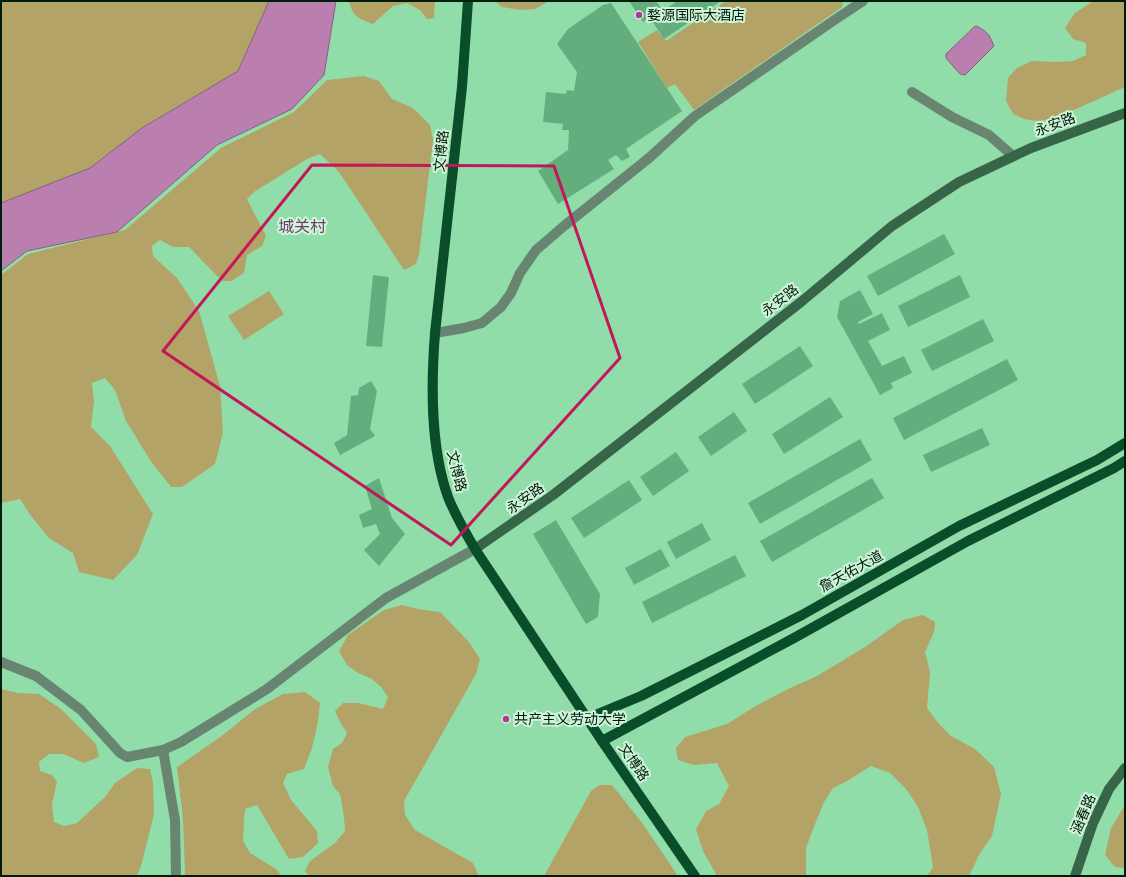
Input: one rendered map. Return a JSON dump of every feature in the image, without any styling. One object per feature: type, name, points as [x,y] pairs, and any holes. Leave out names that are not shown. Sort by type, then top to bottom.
[{"type":"main road","name":"文博路","points":[[468,1],[462,87],[433,356],[433,400],[435,429],[441,472],[448,497],[475,549],[602,740],[695,876]]},
{"type":"main road","name":"詹天佑大道","points":[[588,718],[642,696],[795,618],[958,526],[1097,460],[1125,442]]},
{"type":"main road","points":[[602,740],[794,638],[968,540],[1114,468],[1125,461]]},
{"type":"street","points":[[435,333],[464,328],[482,322],[502,308],[520,273],[536,250],[564,226],[649,158],[695,116],[863,1]]},
{"type":"street","points":[[912,92],[952,117],[989,135],[1013,156]]},
{"type":"street","name":"永安路","points":[[475,549],[553,495],[801,302],[892,226],[959,182],[1031,148],[1125,113]]},
{"type":"street","points":[[1,662],[36,676],[62,695],[81,710],[120,753],[127,757],[163,750],[181,742],[267,689],[386,598],[475,549]]},
{"type":"street","points":[[163,750],[175,820],[176,876]]},
{"type":"street","name":"涵春路","points":[[1075,876],[1093,823],[1109,789],[1125,768]]},
{"type":"highlighted area","points":[[312,165],[554,166],[620,358],[451,545],[163,351]]},
{"type":"shaded area","points":[[1,1],[269,1],[238,71],[142,128],[90,168],[1,203]]},
{"type":"shaded area","points":[[269,1],[336,1],[324,75],[292,109],[217,145],[117,232],[27,251],[1,271],[1,203],[90,168],[142,128],[238,71]]},
{"type":"shaded area","points":[[349,1],[435,1],[434,18],[427,19],[420,10],[407,3],[393,6],[373,24],[354,14]]},
{"type":"shaded area","points":[[495,1],[547,1],[535,9],[520,10],[502,7]]},
{"type":"shaded area","points":[[726,1],[843,1],[842,7],[694,110],[675,84],[667,88],[638,42],[657,30],[666,41]]},
{"type":"shaded area","points":[[1093,1],[1125,1],[1125,87],[1054,119],[1036,121],[1024,119],[1013,114],[1006,101],[1008,78],[1017,68],[1032,61],[1073,61],[1086,55],[1086,43],[1073,39],[1065,28],[1074,14]]},
{"type":"shaded area","points":[[976,26],[988,34],[994,46],[965,75],[960,74],[946,58],[946,54]]},
{"type":"shaded area","points":[[364,76],[379,81],[392,99],[413,108],[430,125],[433,140],[419,255],[416,264],[404,270],[339,172],[320,154],[307,159],[254,192],[247,199],[266,236],[262,246],[247,255],[244,273],[231,281],[222,281],[189,247],[173,247],[160,240],[152,246],[153,256],[177,278],[199,311],[220,386],[223,433],[215,464],[182,487],[171,487],[150,460],[126,421],[115,390],[105,378],[92,383],[94,401],[91,427],[110,446],[153,514],[137,555],[113,580],[79,572],[73,553],[49,538],[31,516],[20,499],[1,503],[1,275],[28,254],[125,230],[221,148],[294,112],[327,80]]},
{"type":"shaded area","points":[[269,291],[284,314],[244,340],[228,316]]},
{"type":"shaded area","points":[[402,605],[440,612],[469,642],[480,659],[476,674],[404,801],[405,815],[415,830],[473,863],[479,876],[309,876],[305,871],[310,861],[335,843],[345,831],[340,794],[333,786],[328,767],[333,749],[342,743],[347,733],[335,711],[343,703],[358,703],[383,709],[388,697],[381,687],[372,679],[358,673],[347,665],[339,651],[348,635],[384,610]]},
{"type":"shaded area","points":[[923,615],[935,622],[934,632],[925,652],[930,672],[927,708],[939,724],[951,736],[975,749],[994,767],[1001,794],[992,836],[980,853],[969,876],[927,876],[933,867],[927,830],[918,807],[907,790],[890,773],[871,766],[833,788],[824,802],[806,848],[806,876],[717,876],[703,851],[696,829],[706,811],[719,804],[729,786],[717,763],[694,765],[678,760],[676,748],[685,737],[727,724],[754,707],[817,676],[865,647],[903,620]]},
{"type":"shaded area","points":[[1,689],[18,693],[39,694],[61,709],[96,744],[99,757],[84,763],[63,754],[49,754],[39,762],[40,771],[52,775],[57,782],[52,804],[54,822],[64,826],[77,823],[105,797],[115,783],[137,768],[150,769],[153,783],[154,814],[141,866],[137,876],[1,876]]},
{"type":"shaded area","points":[[305,692],[320,703],[318,722],[312,748],[304,769],[287,774],[283,783],[291,800],[317,831],[318,843],[303,857],[289,859],[257,805],[245,809],[243,841],[250,853],[276,869],[282,876],[185,876],[183,819],[177,767],[223,735],[255,709],[283,694]]},
{"type":"shaded area","points":[[599,785],[612,785],[643,824],[678,876],[544,876],[591,791]]},
{"type":"shaded area","points":[[1125,805],[1125,868],[1115,867],[1105,855],[1111,828]]},
{"type":"building","points":[[629,1],[656,1],[663,11],[677,1],[721,1],[664,39],[650,18],[643,22]]},
{"type":"building","points":[[611,3],[682,111],[626,149],[630,157],[622,161],[616,155],[608,160],[614,169],[558,204],[538,171],[568,150],[569,130],[562,130],[563,124],[543,122],[546,92],[566,94],[567,90],[574,91],[577,72],[557,44],[568,29],[603,5]]},
{"type":"building","points":[[944,234],[955,254],[878,296],[867,276]]},
{"type":"building","points":[[373,275],[389,277],[382,347],[366,346]]},
{"type":"building","points":[[960,275],[970,297],[908,327],[898,306]]},
{"type":"building","points":[[860,290],[873,314],[858,322],[859,324],[882,313],[890,330],[868,341],[882,366],[904,356],[912,373],[891,383],[893,388],[880,395],[837,317],[840,301]]},
{"type":"building","points":[[983,319],[994,341],[932,371],[921,350]]},
{"type":"building","points":[[800,346],[813,366],[755,404],[742,384]]},
{"type":"building","points":[[1007,359],[1018,380],[904,440],[893,418]]},
{"type":"building","points":[[371,381],[377,391],[370,429],[375,436],[340,455],[334,443],[347,435],[351,396],[358,395],[359,388]]},
{"type":"building","points":[[830,397],[843,417],[784,454],[772,434]]},
{"type":"building","points":[[734,412],[747,431],[711,456],[698,437]]},
{"type":"building","points":[[982,428],[990,445],[931,472],[923,455]]},
{"type":"building","points":[[860,439],[872,460],[760,524],[748,503]]},
{"type":"building","points":[[676,452],[689,471],[653,496],[640,477]]},
{"type":"building","points":[[379,478],[392,518],[405,534],[379,566],[364,550],[380,534],[376,524],[363,528],[359,515],[372,509],[365,486]]},
{"type":"building","points":[[872,478],[884,498],[772,562],[760,541]]},
{"type":"building","points":[[629,480],[642,500],[584,538],[571,518]]},
{"type":"building","points":[[556,520],[600,594],[598,617],[586,624],[533,534]]},
{"type":"building","points":[[702,523],[711,540],[676,559],[667,542]]},
{"type":"building","points":[[661,549],[670,566],[634,585],[625,568]]},
{"type":"building","points":[[735,555],[746,576],[652,623],[642,602]]},
{"type":"place","name":"婺源国际大酒店","points":[[639,15]]},
{"type":"place","name":"共产主义劳动大学","points":[[506,719]]},
{"type":"district","name":"城关村","points":[[302,226]]}]
